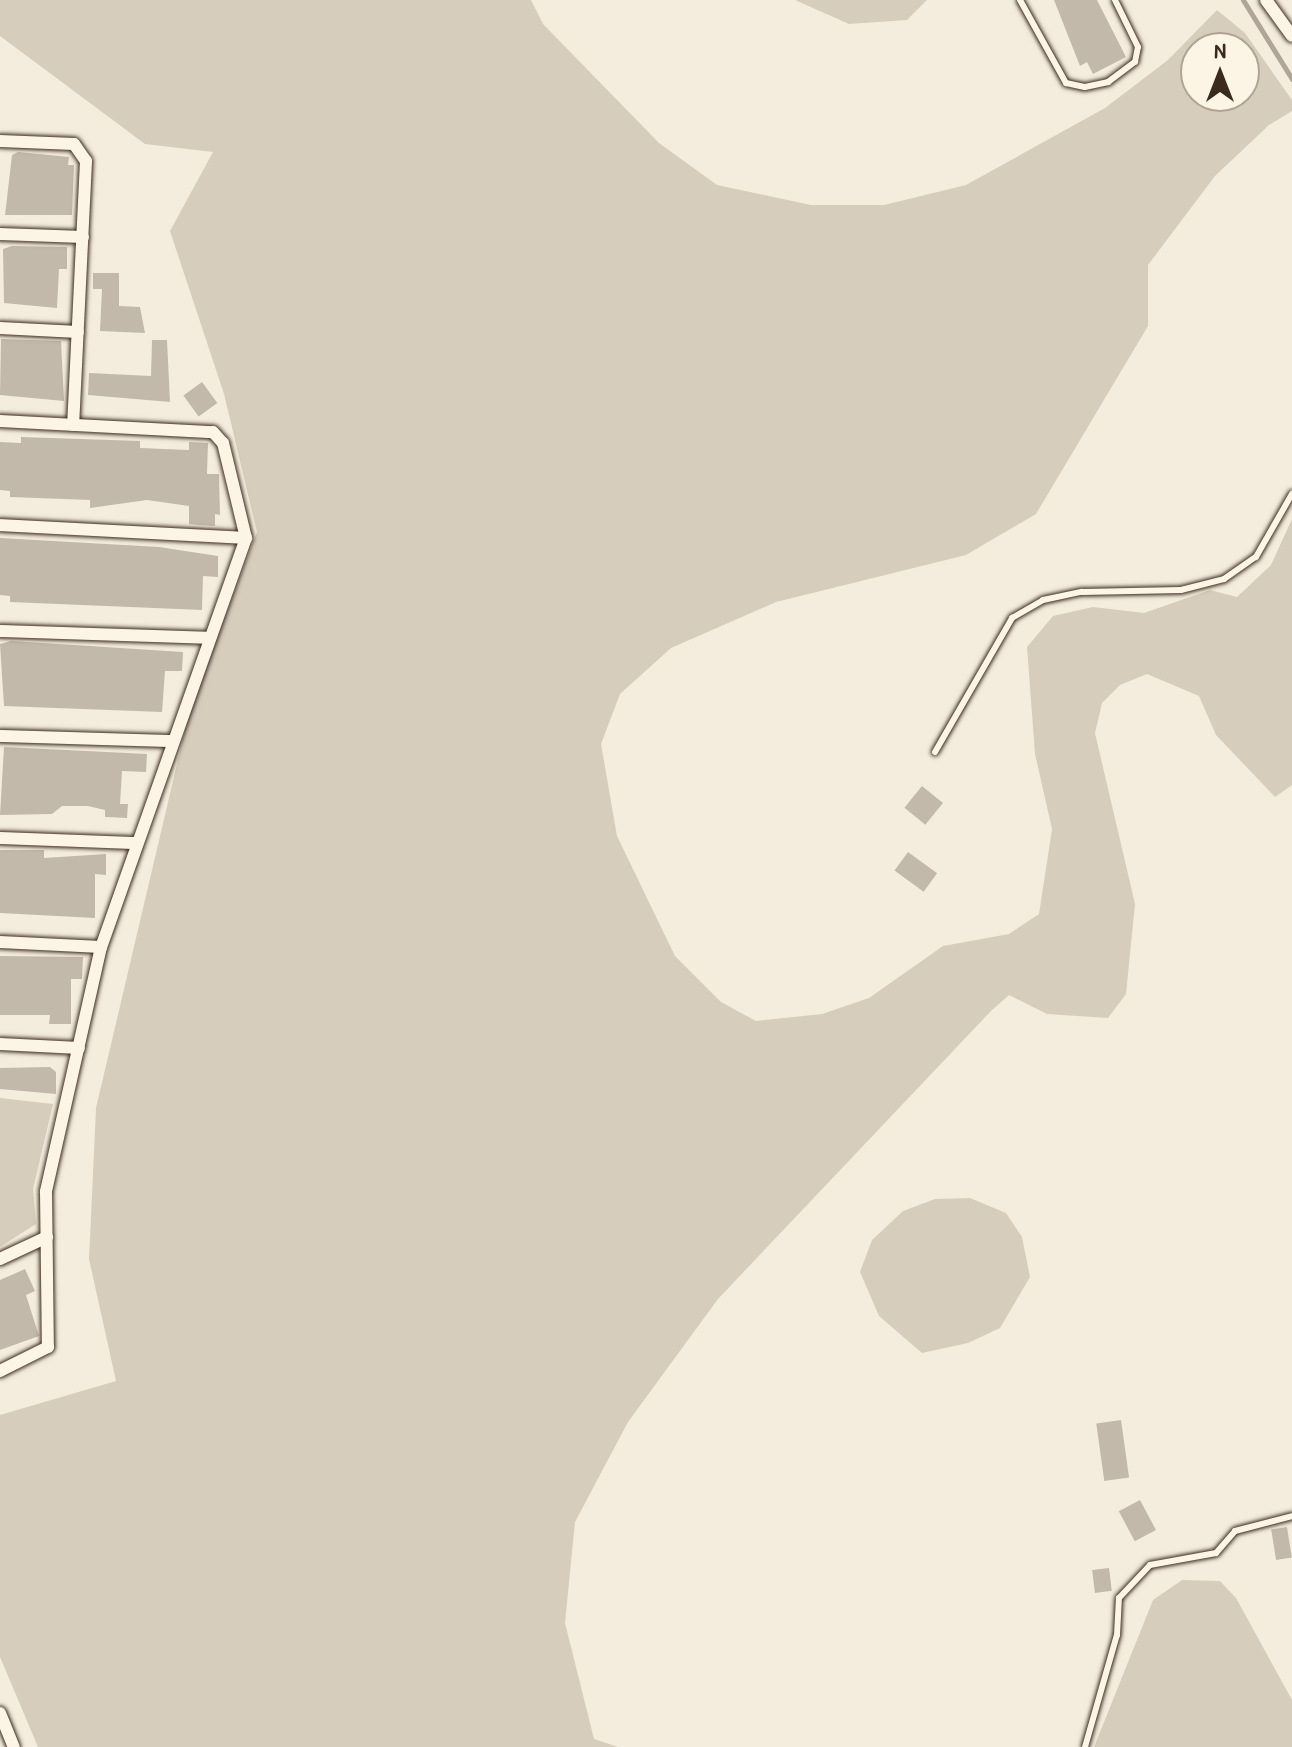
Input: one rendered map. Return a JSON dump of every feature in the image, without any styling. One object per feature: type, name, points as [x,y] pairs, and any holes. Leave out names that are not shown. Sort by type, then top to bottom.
[{"type":"street","points":[[1266,0],[1292,36]]},
{"type":"street","points":[[0,141],[74,144],[86,161],[73,425]]},
{"type":"street","points":[[0,234],[83,237]]},
{"type":"street","points":[[0,328],[78,332]]},
{"type":"street","points":[[0,421],[213,432],[223,443],[246,538],[134,843],[101,947],[46,1192],[48,1347],[0,1371]]},
{"type":"street","points":[[0,525],[246,538]]},
{"type":"street","points":[[0,631],[208,638]]},
{"type":"street","points":[[0,736],[171,741]]},
{"type":"street","points":[[0,838],[134,843]]},
{"type":"street","points":[[0,942],[101,947]]},
{"type":"street","points":[[0,1044],[79,1048]]},
{"type":"street","points":[[0,1259],[47,1237]]},
{"type":"street","points":[[0,1713],[14,1747]]},
{"type":"lane","points":[[1020,0],[1066,83],[1085,87],[1108,82],[1135,62],[1138,47],[1115,0]]},
{"type":"lane","points":[[935,752],[1012,618],[1043,600],[1082,592],[1181,590],[1224,579],[1256,557],[1292,494]]},
{"type":"lane","points":[[1085,1747],[1117,1635],[1119,1598],[1150,1565],[1216,1553],[1235,1531],[1292,1516]]},
{"type":"shaded area","points":[[0,0],[531,0],[543,24],[659,143],[717,185],[811,205],[884,205],[966,185],[1105,108],[1180,48],[1180,112],[1260,112],[1260,54],[1292,100],[1292,111],[1269,125],[1215,176],[1148,265],[1148,326],[1036,514],[966,555],[776,602],[671,648],[620,694],[601,744],[617,836],[675,956],[721,1002],[756,1021],[822,1014],[869,998],[943,946],[1009,934],[1039,914],[1052,829],[1035,754],[1027,647],[1053,616],[1093,607],[1144,613],[1210,590],[1237,597],[1271,565],[1292,519],[1292,785],[1275,797],[1216,735],[1199,696],[1147,674],[1120,685],[1102,703],[1095,733],[1135,904],[1126,994],[1108,1018],[1047,1014],[1009,995],[718,1299],[628,1422],[575,1522],[565,1623],[594,1739],[618,1747],[38,1747],[0,1657],[0,1415],[116,1381],[89,1259],[96,1108],[189,713],[257,532],[224,394],[170,231],[213,152],[145,144],[0,36]]},
{"type":"shaded area","points":[[795,0],[927,0],[907,20],[849,24]]},
{"type":"shaded area","points":[[1217,10],[1244,32],[1195,32]]},
{"type":"shaded area","points":[[0,1098],[53,1104],[33,1189],[36,1224],[0,1247]]},
{"type":"shaded area","points":[[970,1198],[1006,1213],[1022,1237],[1030,1277],[1000,1328],[968,1343],[922,1353],[879,1316],[860,1272],[872,1240],[903,1211],[935,1199]]},
{"type":"shaded area","points":[[1182,1580],[1220,1581],[1236,1598],[1292,1700],[1292,1747],[1094,1747],[1153,1600]]},
{"type":"building","points":[[1054,0],[1097,0],[1126,57],[1093,74],[1087,62],[1080,66]]},
{"type":"building","points":[[18,152],[69,157],[68,165],[74,165],[72,215],[5,215],[12,155]]},
{"type":"building","points":[[12,246],[67,247],[67,269],[59,269],[57,308],[4,303],[3,249]]},
{"type":"building","points":[[93,273],[119,273],[119,306],[140,307],[145,333],[100,331],[102,289],[93,289]]},
{"type":"building","points":[[1,339],[61,341],[64,401],[0,395]]},
{"type":"building","points":[[152,340],[167,340],[170,402],[88,395],[89,373],[151,376]]},
{"type":"building","points":[[202,382],[217,403],[199,417],[183,396]]},
{"type":"building","points":[[21,437],[140,441],[140,448],[189,450],[189,442],[208,443],[207,474],[219,474],[220,515],[215,514],[215,526],[199,525],[189,524],[189,506],[147,500],[90,508],[90,500],[10,497],[10,491],[0,490],[0,442],[21,443]]},
{"type":"building","points":[[0,538],[159,547],[218,556],[218,577],[203,576],[202,610],[10,602],[10,596],[0,595]]},
{"type":"building","points":[[11,641],[183,652],[182,671],[165,671],[162,712],[4,706],[0,644]]},
{"type":"building","points":[[4,747],[147,754],[146,772],[122,771],[120,804],[128,804],[127,818],[105,817],[105,810],[88,806],[62,806],[52,814],[0,815]]},
{"type":"building","points":[[922,786],[943,803],[925,825],[904,808]]},
{"type":"building","points":[[0,850],[44,850],[44,858],[106,854],[106,875],[95,874],[95,918],[0,913]]},
{"type":"building","points":[[908,852],[937,873],[924,892],[894,871]]},
{"type":"building","points":[[0,956],[83,957],[82,979],[71,979],[71,1024],[49,1024],[50,1015],[0,1015]]},
{"type":"building","points":[[50,1067],[56,1072],[56,1094],[0,1089],[0,1068]]},
{"type":"building","points":[[25,1269],[35,1291],[26,1295],[39,1336],[0,1350],[0,1280]]},
{"type":"building","points":[[1121,1420],[1129,1477],[1104,1481],[1096,1423]]},
{"type":"building","points":[[1140,1500],[1156,1530],[1135,1541],[1119,1511]]},
{"type":"building","points":[[1287,1527],[1292,1558],[1276,1560],[1271,1530]]},
{"type":"building","points":[[1109,1568],[1112,1591],[1095,1593],[1092,1570]]},
{"type":"waterway","points":[[1243,0],[1292,79]]}]
